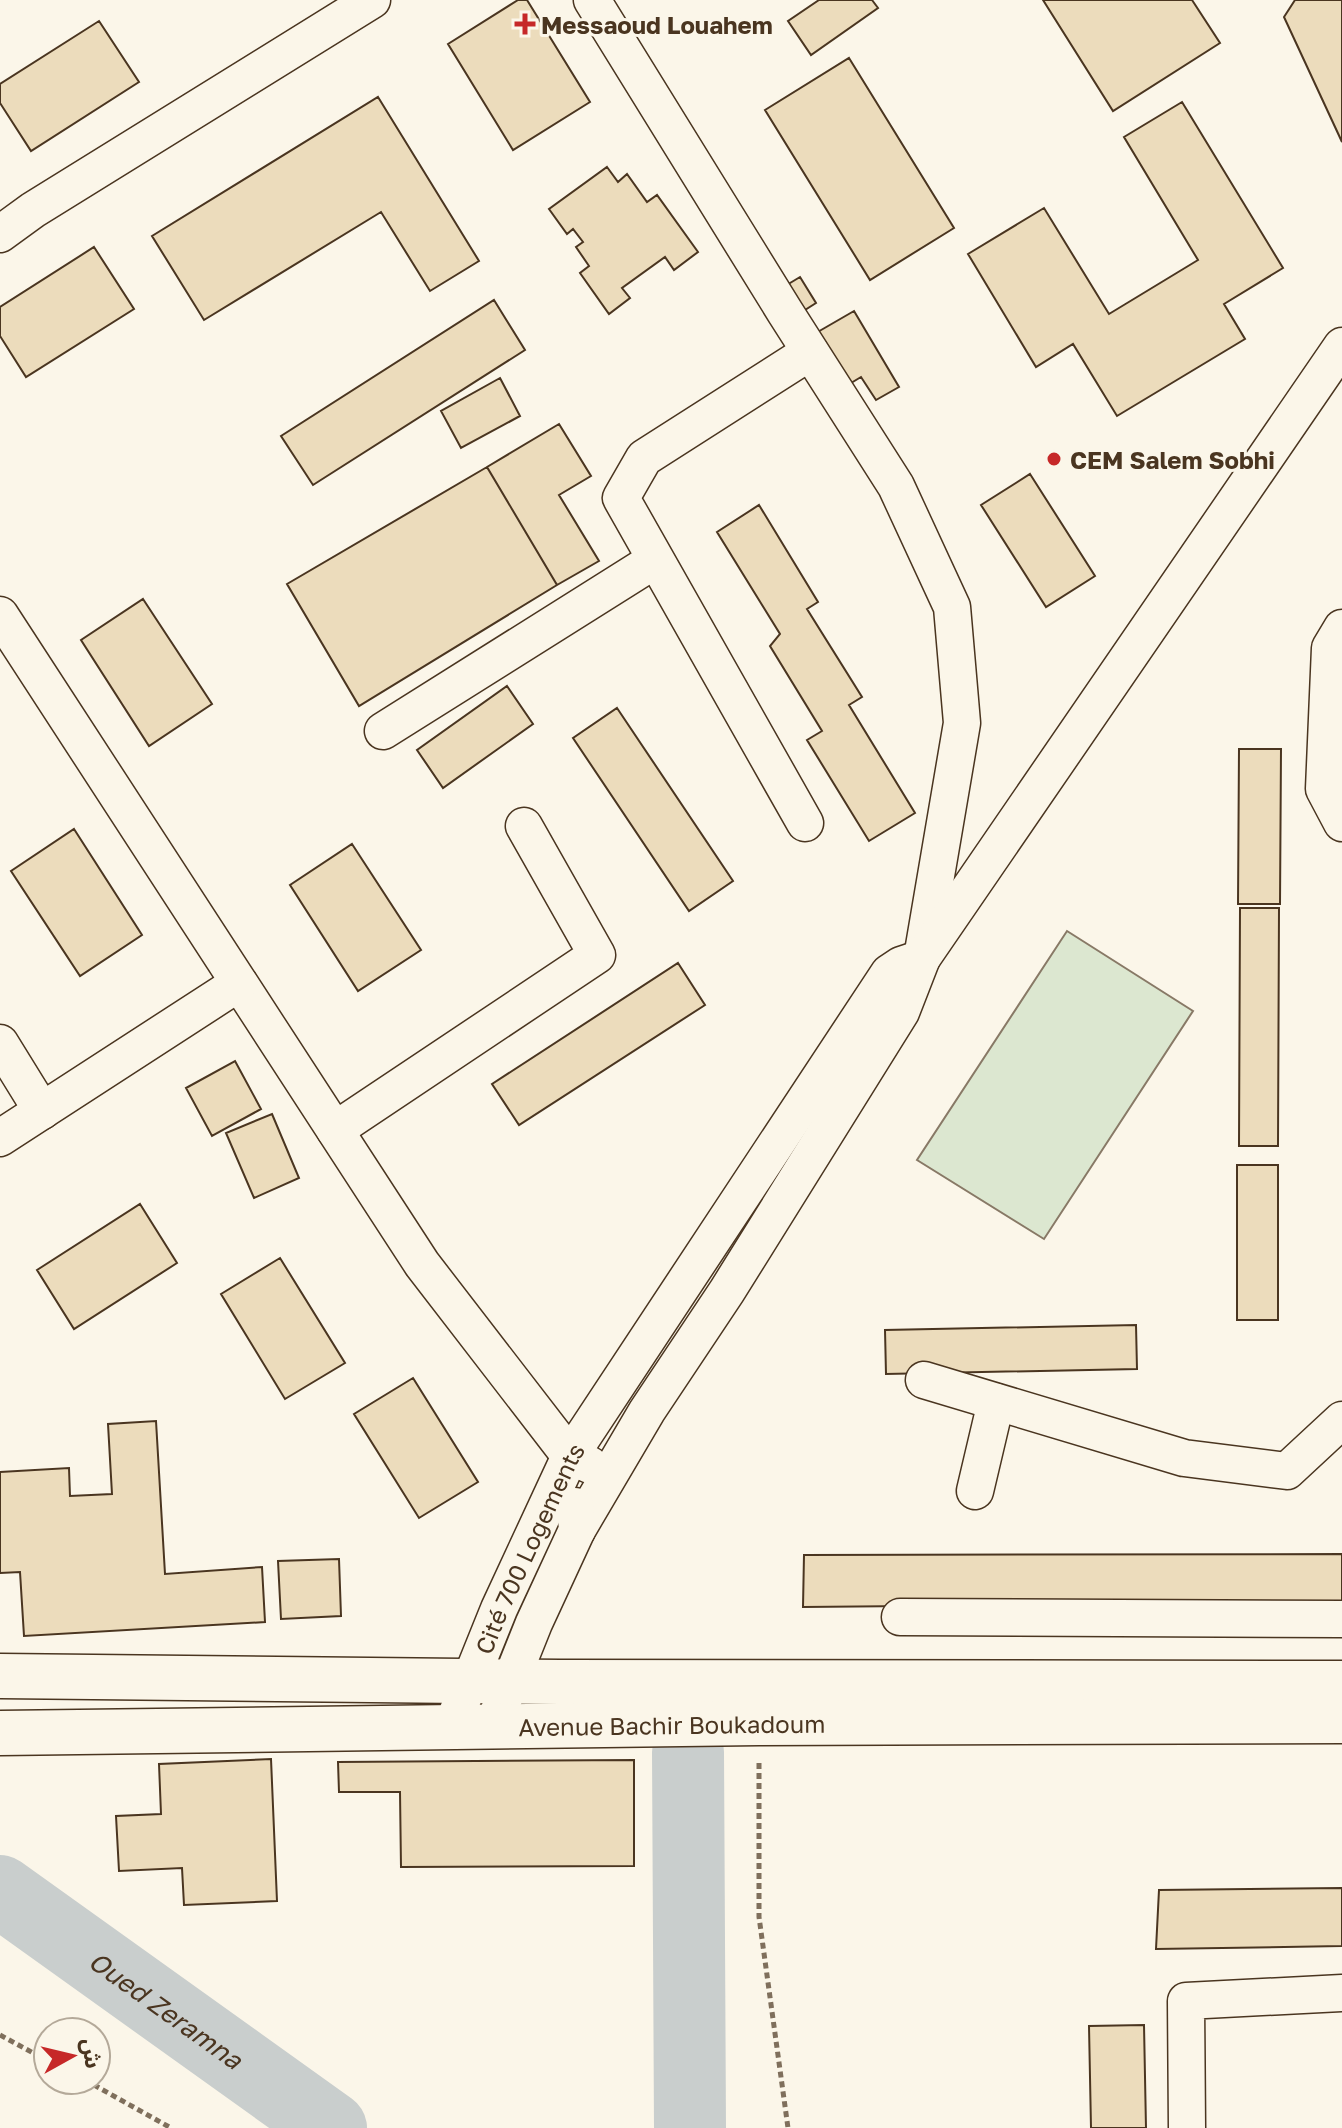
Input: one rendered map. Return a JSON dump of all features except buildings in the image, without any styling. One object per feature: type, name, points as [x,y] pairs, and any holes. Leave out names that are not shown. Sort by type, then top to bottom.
[{"type":"main road","name":"Avenue Bachir Boukadoum","points":[[0,1676],[560,1682],[1342,1683]]},
{"type":"main road","name":"Avenue Bachir Boukadoum","points":[[0,1733],[759,1723],[1342,1721]]},
{"type":"street","points":[[0,234],[33,210],[372,0]]},
{"type":"street","points":[[577,1530],[647,1411],[901,1012],[922,958],[962,723],[952,607],[896,486],[592,0]]},
{"type":"street","points":[[570,1456],[889,973],[922,958],[1342,346]]},
{"type":"street","points":[[805,823],[621,498],[644,458],[810,352]]},
{"type":"street","points":[[383,731],[655,560]]},
{"type":"street","points":[[0,615],[422,1264],[570,1456],[610,1474]]},
{"type":"street","points":[[1342,628],[1330,648],[1324,789],[1342,823]]},
{"type":"street","points":[[335,1130],[597,955],[524,826]]},
{"type":"street","points":[[0,1138],[239,983]]},
{"type":"street","points":[[0,1043],[42,1111]]},
{"type":"street","points":[[924,1380],[1184,1458],[1287,1471],[1342,1420]]},
{"type":"street","points":[[975,1491],[996,1402]]},
{"type":"street","name":"Cité 700 Logements","points":[[489,1680],[534,1623],[577,1530],[570,1456]]},
{"type":"street","name":"Cité 700 Logements","points":[[489,1680],[499,1609],[570,1456]]},
{"type":"street","points":[[407,1680],[453,1654],[499,1609]]},
{"type":"street","points":[[900,1617],[1342,1619]]},
{"type":"street","points":[[534,1623],[538,1658],[560,1682]]},
{"type":"street","points":[[471,1728],[489,1680]]},
{"type":"street","points":[[1187,2128],[1186,2001],[1342,1993]]},
{"type":"path","points":[[759,1723],[759,1917],[788,2128]]},
{"type":"path","points":[[0,2035],[32,2052]]},
{"type":"path","points":[[112,2095],[171,2128]]},
{"type":"green space","points":[[1067,931],[1193,1011],[1044,1239],[917,1160]]},
{"type":"waterway","name":"Oued Zeramna","points":[[688,1752],[690,2128]]},
{"type":"waterway","name":"Oued Zeramna","points":[[0,1891],[331,2128]]},
{"type":"place","name":"Messaoud Louahem","points":[[525,24]]},
{"type":"place","name":"CEM Salem Sobhi","points":[[1054,459]]}]
